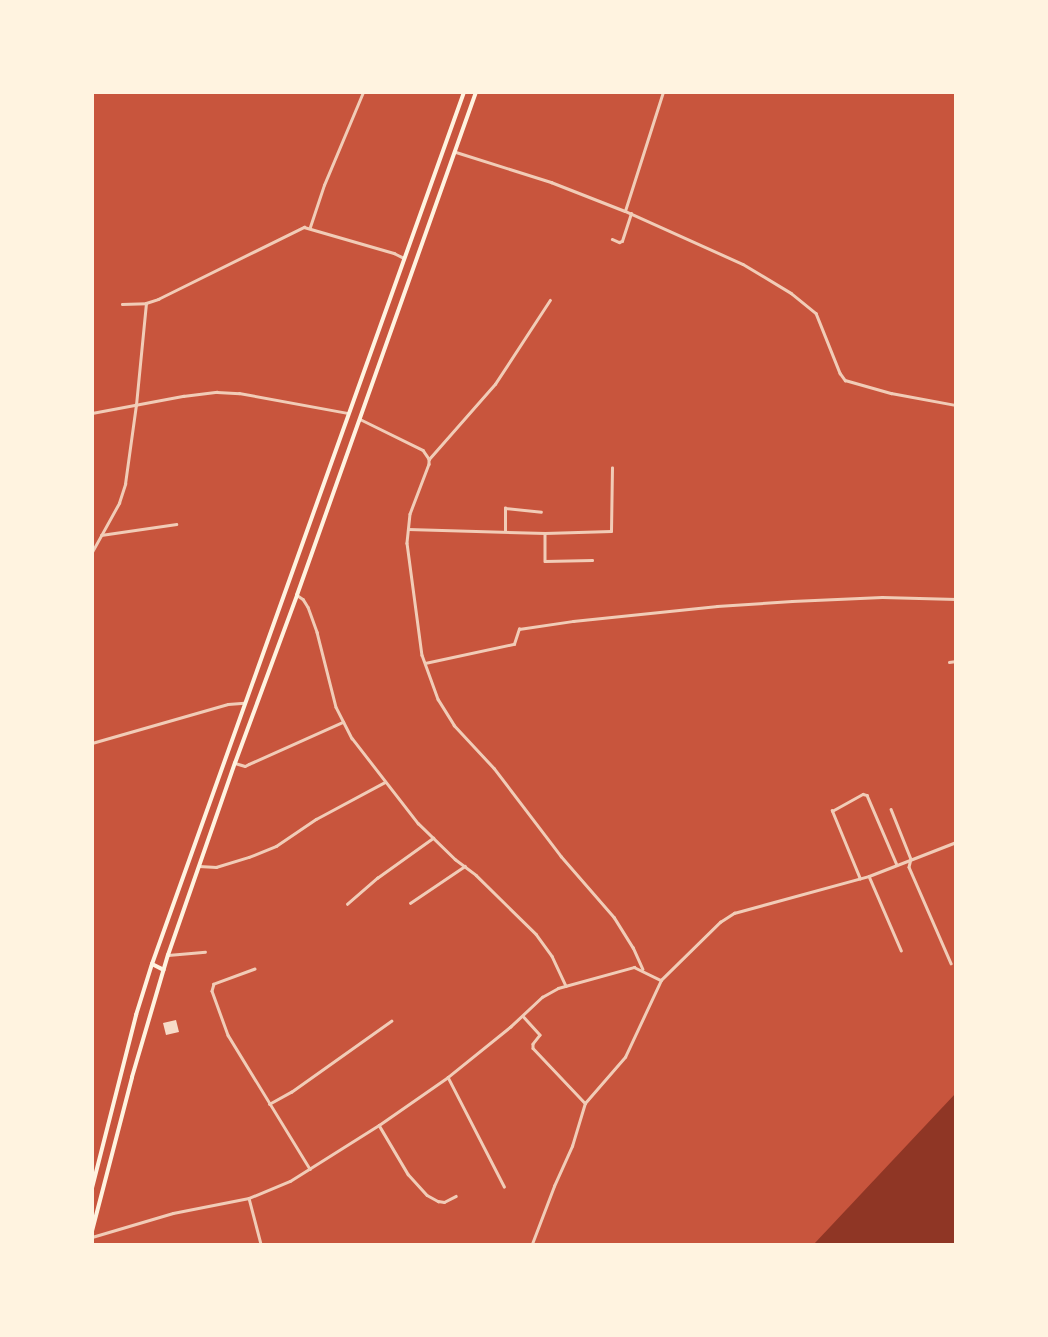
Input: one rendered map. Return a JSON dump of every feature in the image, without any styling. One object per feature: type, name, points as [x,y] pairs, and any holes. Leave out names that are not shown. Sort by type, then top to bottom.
[{"type":"highway","points":[[92,1188],[136,1015],[152,964],[234,730],[464,92]]},
{"type":"highway","points":[[92,1231],[132,1077],[168,955],[476,92]]},
{"type":"highway","points":[[459,107],[469,110]]},
{"type":"highway","points":[[358,388],[368,391]]},
{"type":"highway","points":[[234,730],[245,735]]},
{"type":"highway","points":[[152,964],[164,970]]},
{"type":"highway","points":[[97,1170],[107,1174]]},
{"type":"street","points":[[310,227],[324,185],[363,92]]},
{"type":"street","points":[[626,211],[663,92]]},
{"type":"street","points":[[456,152],[551,182],[626,211],[743,264],[791,292],[816,313],[840,373],[845,380],[891,393],[956,405]]},
{"type":"street","points":[[612,239],[619,242],[622,240],[630,214]]},
{"type":"street","points":[[122,304],[158,299],[301,227],[310,227],[394,253],[405,259]]},
{"type":"street","points":[[550,300],[495,384],[429,459],[429,464],[418,488],[410,514],[407,543],[410,579],[425,663],[438,699],[454,725],[494,768],[561,856],[614,918],[633,947],[643,969]]},
{"type":"street","points":[[92,552],[119,503],[125,484],[136,405],[146,302]]},
{"type":"street","points":[[92,413],[183,396],[217,392],[240,393],[348,413]]},
{"type":"street","points":[[359,418],[423,450],[429,459]]},
{"type":"street","points":[[408,529],[545,533],[612,531],[612,468]]},
{"type":"street","points":[[505,531],[505,508],[541,512]]},
{"type":"street","points":[[101,535],[176,524]]},
{"type":"street","points":[[545,533],[545,561],[592,560]]},
{"type":"street","points":[[297,595],[308,606],[317,632],[334,698],[343,722],[385,782],[418,823],[536,934],[552,956],[566,986]]},
{"type":"street","points":[[425,663],[514,644],[519,628],[708,607],[792,601],[882,598],[956,599]]},
{"type":"street","points":[[949,662],[956,661]]},
{"type":"street","points":[[92,743],[228,704],[244,703]]},
{"type":"street","points":[[235,763],[244,766],[250,764],[343,722]]},
{"type":"street","points":[[199,866],[216,867],[276,846],[316,819],[385,782]]},
{"type":"street","points":[[860,878],[832,811],[864,794],[867,795],[897,865]]},
{"type":"street","points":[[891,809],[911,859],[909,867],[951,963]]},
{"type":"street","points":[[347,904],[377,878],[433,838]]},
{"type":"street","points":[[532,1244],[574,1140],[585,1103],[625,1057],[661,980],[720,922],[734,913],[869,876],[956,842]]},
{"type":"street","points":[[410,903],[465,866]]},
{"type":"street","points":[[869,876],[901,950]]},
{"type":"street","points":[[168,955],[205,952]]},
{"type":"street","points":[[92,1237],[173,1213],[249,1198],[290,1181],[379,1125],[448,1077],[523,1016],[542,997],[566,986],[634,967],[643,969],[661,980]]},
{"type":"street","points":[[255,968],[214,984],[212,991],[228,1035],[310,1169]]},
{"type":"street","points":[[523,1016],[540,1035],[533,1044],[533,1048],[585,1103]]},
{"type":"street","points":[[269,1104],[291,1092],[391,1020]]},
{"type":"street","points":[[448,1077],[504,1186]]},
{"type":"street","points":[[379,1125],[408,1174],[427,1195],[444,1202],[456,1196]]},
{"type":"street","points":[[249,1198],[261,1244]]},
{"type":"shaded area","points":[[955,1094],[955,1244],[814,1244]]},
{"type":"building","points":[[176,1020],[179,1032],[166,1035],[163,1023]]}]
